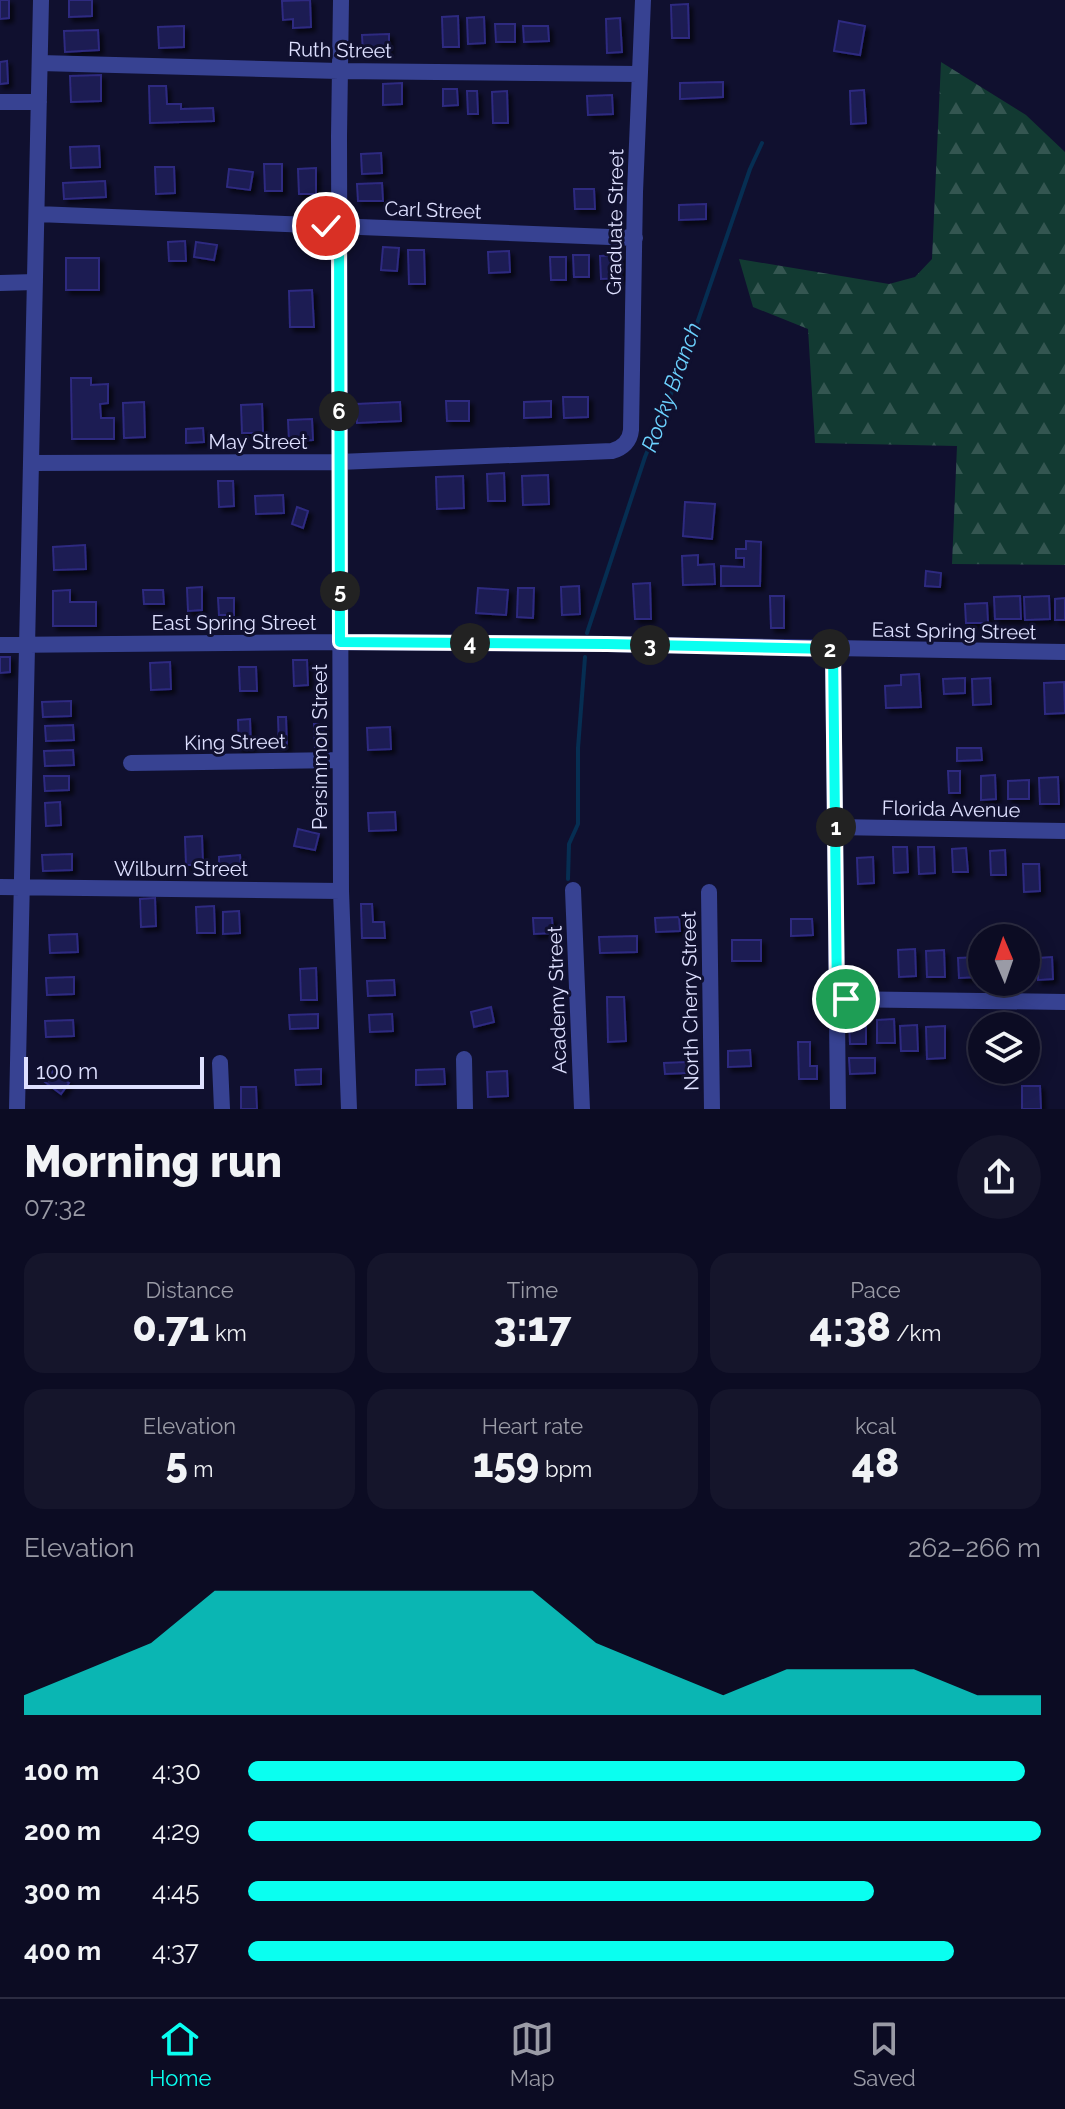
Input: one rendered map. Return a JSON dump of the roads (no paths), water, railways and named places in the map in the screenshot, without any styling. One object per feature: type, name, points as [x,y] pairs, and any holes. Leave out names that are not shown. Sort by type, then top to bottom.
[{"type":"street","points":[[17,1109],[41,0]]},
{"type":"street","name":"Persimmon Street","points":[[341,0],[340,760],[349,1109]]},
{"type":"street","name":"Graduate Street","points":[[626,443],[631,430],[643,0]]},
{"type":"street","name":"Ruth Street","points":[[40,63],[339,71],[639,74]]},
{"type":"street","points":[[0,102],[39,102]]},
{"type":"street","name":"Carl Street","points":[[37,214],[635,238]]},
{"type":"street","points":[[0,283],[35,282]]},
{"type":"street","name":"May Street","points":[[31,463],[339,462],[612,451],[626,443]]},
{"type":"street","name":"East Spring Street","points":[[0,645],[340,642],[1065,652]]},
{"type":"street","points":[[833,649],[838,1109]]},
{"type":"street","name":"King Street","points":[[131,763],[340,760]]},
{"type":"street","name":"Florida Avenue","points":[[836,827],[1065,831]]},
{"type":"street","name":"Wilburn Street","points":[[0,887],[341,891]]},
{"type":"street","name":"Academy Street","points":[[573,890],[582,1109]]},
{"type":"street","name":"North Cherry Street","points":[[709,892],[712,1109]]},
{"type":"street","points":[[837,999],[1065,1002]]},
{"type":"street","points":[[464,1059],[465,1109]]},
{"type":"street","points":[[220,1063],[222,1109]]},
{"type":"waterway","name":"Rocky Branch","points":[[587,633],[645,457],[682,367],[750,169],[762,143]]},
{"type":"waterway","name":"Rocky Branch","points":[[568,879],[569,844],[578,824],[578,748],[585,657]]}]
